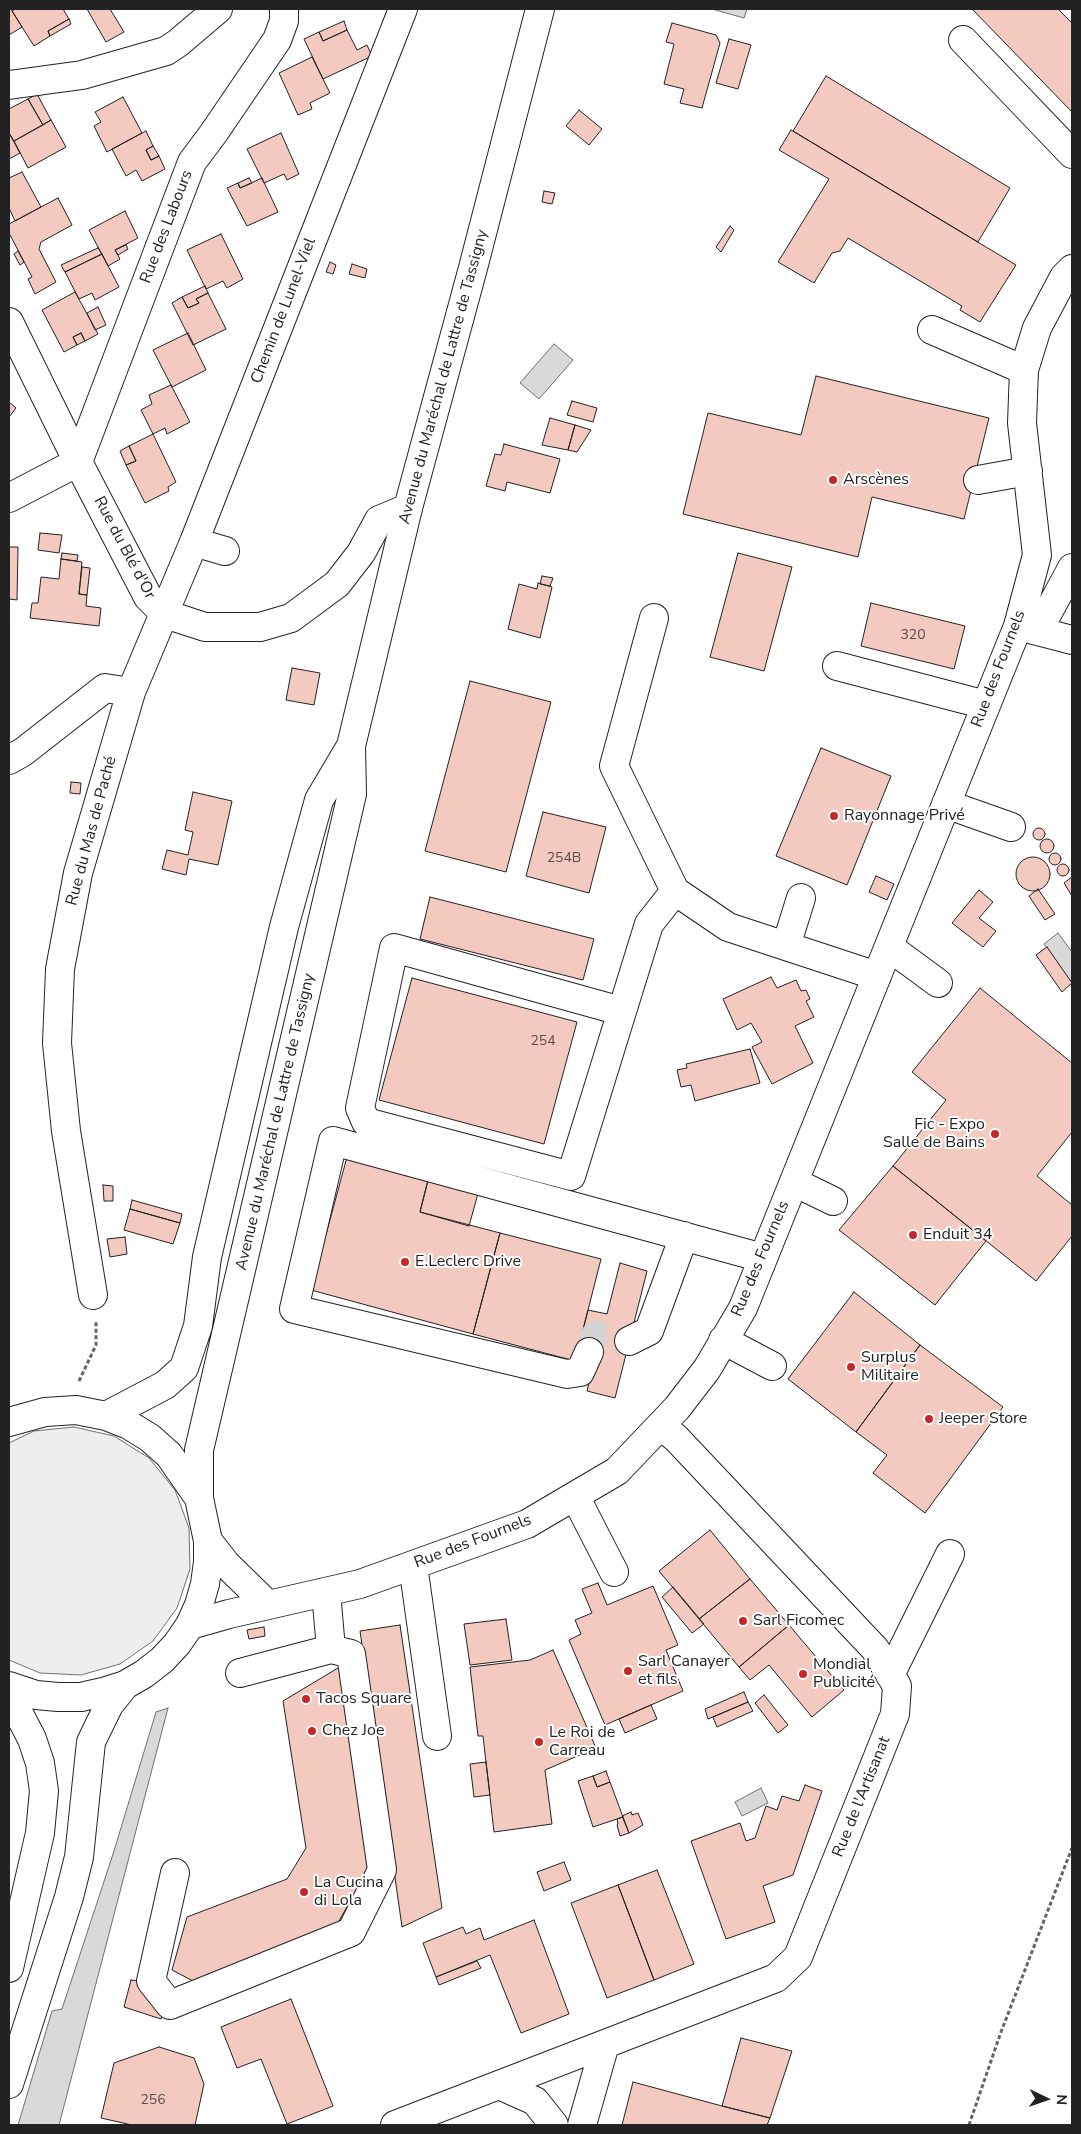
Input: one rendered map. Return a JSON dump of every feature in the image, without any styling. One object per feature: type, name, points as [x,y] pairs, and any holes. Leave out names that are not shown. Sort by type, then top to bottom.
[{"type":"street","points":[[9,85],[82,75],[166,51],[218,9]]},
{"type":"street","name":"Rue des Labours","points":[[78,462],[192,162],[277,40],[284,21],[284,9]]},
{"type":"street","name":"Chemin de Lunel-Viel","points":[[165,614],[403,9]]},
{"type":"street","name":"Avenue du Maréchal de Lattre de Tassigny","points":[[199,1498],[199,1450],[352,794],[351,746],[408,508],[540,9]]},
{"type":"street","points":[[963,40],[1072,154]]},
{"type":"street","name":"Rue des Fournels","points":[[190,1625],[360,1584],[527,1524],[616,1471],[661,1426],[707,1369],[743,1308],[986,705],[1028,629],[1037,555],[1022,423],[1024,370],[1036,328],[1064,277],[1072,269]]},
{"type":"street","name":"Rue du Blé d'Or","points":[[9,322],[78,462],[148,597],[165,614],[205,626],[260,627],[291,618],[337,584],[361,552],[379,520],[408,508]]},
{"type":"street","points":[[932,330],[1024,370]]},
{"type":"street","points":[[9,498],[78,462]]},
{"type":"street","points":[[978,480],[1028,471]]},
{"type":"street","points":[[194,542],[225,550]]},
{"type":"street","points":[[1072,568],[1028,629],[1072,640]]},
{"type":"street","name":"Rue du Mas de Paché","points":[[93,1295],[66,1131],[57,1043],[60,969],[78,874],[131,692],[165,614]]},
{"type":"street","points":[[654,618],[614,766],[675,891],[728,927],[877,976]]},
{"type":"street","points":[[837,666],[986,705]]},
{"type":"street","points":[[9,760],[23,752],[105,688],[131,692]]},
{"type":"street","name":"Avenue du Maréchal de Lattre de Tassigny","points":[[106,1416],[165,1386],[184,1368],[198,1326],[207,1257],[284,927],[319,800],[351,746]]},
{"type":"street","points":[[946,804],[1011,827]]},
{"type":"street","points":[[621,1011],[394,948],[360,1108],[366,1122],[571,1176],[648,924],[675,891]]},
{"type":"street","points":[[786,946],[801,898]]},
{"type":"street","points":[[888,947],[938,982]]},
{"type":"street","points":[[589,1352],[580,1372],[567,1374],[294,1309],[333,1141],[763,1258]]},
{"type":"street","points":[[794,1182],[832,1201]]},
{"type":"street","points":[[629,1341],[648,1331],[684,1236]]},
{"type":"street","points":[[723,1340],[772,1366]]},
{"type":"street","points":[[9,1422],[45,1412],[76,1410],[106,1416],[136,1429],[150,1438],[169,1455],[199,1498],[208,1541],[205,1584],[199,1606],[190,1625],[177,1644],[162,1660],[144,1674],[125,1685],[81,1697],[36,1695],[9,1686]]},
{"type":"street","name":"Rue de l'Artisanat","points":[[395,2125],[776,1978],[798,1957],[895,1714],[897,1686],[875,1649],[676,1438],[661,1426]]},
{"type":"street","points":[[575,1496],[614,1572]]},
{"type":"street","points":[[208,1541],[226,1564],[268,1605]]},
{"type":"street","points":[[890,1675],[950,1554]]},
{"type":"street","points":[[413,1565],[437,1736]]},
{"type":"street","points":[[326,1592],[331,1649]]},
{"type":"street","points":[[175,1873],[151,1981],[170,2005],[351,1932],[382,1870],[351,1654],[331,1649],[240,1673]]},
{"type":"street","points":[[9,2084],[80,1858],[91,1742],[109,1705],[125,1685]]},
{"type":"street","points":[[9,1698],[32,1740],[40,1764],[44,1791],[40,1833],[9,1968]]},
{"type":"street","points":[[582,2125],[605,2044]]},
{"type":"street","points":[[499,2085],[535,2101],[554,2125]]},
{"type":"path","points":[[70,1382],[79,1381],[96,1346],[96,1312],[93,1295]]},
{"type":"path","points":[[969,2125],[1001,2032],[1072,1848]]},
{"type":"shaded area","points":[[712,9],[747,9],[744,18]]},
{"type":"shaded area","points":[[554,344],[573,360],[539,399],[520,383]]},
{"type":"shaded area","points":[[1058,933],[1072,952],[1072,983],[1044,944]]},
{"type":"shaded area","points":[[74,1427],[114,1436],[149,1458],[175,1490],[189,1528],[190,1569],[177,1608],[153,1641],[120,1664],[81,1675],[40,1673],[9,1660],[9,1443],[34,1431]]},
{"type":"shaded area","points":[[168,1708],[59,2125],[18,2125],[52,2011],[62,2009],[114,1851],[156,1712]]},
{"type":"shaded area","points":[[761,1788],[768,1803],[742,1816],[735,1802]]},
{"type":"building","points":[[9,9],[11,9],[22,27],[9,35]]},
{"type":"building","points":[[15,9],[63,9],[69,19],[48,31],[50,36],[34,46],[12,11]]},
{"type":"building","points":[[87,9],[110,9],[124,32],[106,42]]},
{"type":"building","points":[[972,9],[1058,9],[1072,23],[1072,112]]},
{"type":"building","points":[[69,19],[71,24],[50,36],[48,31]]},
{"type":"building","points":[[344,21],[347,30],[323,41],[319,32]]},
{"type":"building","points":[[672,23],[716,35],[720,43],[702,108],[680,103],[684,89],[664,84],[674,44],[666,42]]},
{"type":"building","points":[[347,30],[357,50],[367,45],[372,56],[323,79],[304,39],[319,32],[323,41]]},
{"type":"building","points":[[729,39],[751,45],[738,89],[716,83]]},
{"type":"building","points":[[312,57],[330,93],[310,103],[312,109],[298,115],[279,73]]},
{"type":"building","points":[[826,76],[1010,188],[978,242],[793,131]]},
{"type":"building","points":[[37,94],[51,120],[43,125],[28,99]]},
{"type":"building","points":[[123,97],[142,133],[107,152],[94,126],[101,122],[95,112]]},
{"type":"building","points":[[28,99],[43,125],[14,141],[9,133],[9,109]]},
{"type":"building","points":[[579,110],[602,129],[589,145],[566,126]]},
{"type":"building","points":[[51,120],[66,147],[28,168],[14,141]]},
{"type":"building","points":[[791,130],[1016,265],[980,322],[960,310],[962,306],[848,238],[840,251],[832,253],[814,283],[778,262],[829,179],[779,150]]},
{"type":"building","points":[[146,131],[153,146],[146,150],[151,160],[159,156],[165,169],[142,181],[136,170],[126,176],[112,149]]},
{"type":"building","points":[[9,133],[20,153],[9,159]]},
{"type":"building","points":[[281,133],[299,174],[287,180],[284,174],[264,183],[247,149]]},
{"type":"building","points":[[153,146],[159,156],[151,160],[146,150]]},
{"type":"building","points":[[22,172],[41,207],[15,221],[9,208],[9,178]]},
{"type":"building","points":[[249,178],[252,183],[240,188],[238,183]]},
{"type":"building","points":[[262,178],[278,212],[247,226],[227,188],[238,183],[240,188]]},
{"type":"building","points":[[544,191],[555,193],[552,204],[542,202]]},
{"type":"building","points":[[58,198],[72,225],[41,242],[39,249],[56,282],[35,294],[28,279],[32,277],[9,233],[9,224]]},
{"type":"building","points":[[125,211],[138,238],[115,250],[120,259],[108,266],[89,230]]},
{"type":"building","points":[[730,226],[734,230],[721,252],[716,247]]},
{"type":"building","points":[[221,234],[243,279],[227,288],[223,281],[206,289],[187,250]]},
{"type":"building","points":[[126,245],[128,249],[118,255],[115,250]]},
{"type":"building","points":[[98,248],[102,254],[65,272],[61,265]]},
{"type":"building","points":[[18,251],[24,262],[20,265],[14,254]]},
{"type":"building","points":[[102,254],[119,287],[95,300],[92,293],[79,299],[65,272]]},
{"type":"building","points":[[330,262],[336,265],[333,274],[326,272]]},
{"type":"building","points":[[352,264],[367,269],[365,278],[349,274]]},
{"type":"building","points":[[205,286],[208,293],[196,299],[199,303],[188,308],[182,297]]},
{"type":"building","points":[[75,292],[98,334],[85,341],[81,333],[73,337],[77,345],[64,352],[42,310]]},
{"type":"building","points":[[208,293],[226,329],[193,345],[172,303],[182,297],[188,308],[199,303],[196,299]]},
{"type":"building","points":[[98,307],[106,325],[95,330],[87,313]]},
{"type":"building","points":[[81,333],[85,341],[77,345],[73,337]]},
{"type":"building","points":[[188,333],[206,370],[172,387],[153,350]]},
{"type":"building","name":"Arscènes","points":[[816,376],[989,418],[964,519],[872,497],[858,557],[683,514],[708,413],[801,435]]},
{"type":"building","points":[[171,385],[190,422],[167,434],[165,428],[153,434],[141,410],[152,404],[149,395]]},
{"type":"building","points":[[572,401],[597,408],[593,422],[567,415]]},
{"type":"building","points":[[9,402],[16,408],[9,417]]},
{"type":"building","points":[[550,418],[575,425],[568,450],[542,445]]},
{"type":"building","points":[[575,425],[591,430],[577,452],[568,450]]},
{"type":"building","points":[[153,434],[176,482],[168,487],[169,491],[145,503],[126,465],[136,461],[129,446]]},
{"type":"building","points":[[504,444],[560,459],[550,493],[507,482],[505,491],[486,486],[495,454],[501,455]]},
{"type":"building","points":[[129,446],[136,461],[126,465],[120,451]]},
{"type":"building","points":[[40,533],[62,535],[59,553],[38,550]]},
{"type":"building","points":[[9,547],[18,547],[17,600],[9,599]]},
{"type":"building","points":[[62,553],[78,555],[77,561],[61,559]]},
{"type":"building","points":[[738,553],[792,567],[764,671],[710,657]]},
{"type":"building","points":[[61,559],[82,562],[79,594],[87,595],[86,606],[101,608],[99,626],[30,618],[32,603],[38,603],[41,577],[59,579]]},
{"type":"building","points":[[82,567],[90,568],[87,595],[79,594]]},
{"type":"building","points":[[542,576],[553,578],[550,586],[540,584]]},
{"type":"building","points":[[538,583],[552,587],[540,638],[508,629],[519,584],[537,589]]},
{"type":"building","points":[[871,603],[965,626],[954,669],[861,646]]},
{"type":"building","points":[[292,668],[320,673],[314,705],[286,700]]},
{"type":"building","points":[[470,681],[551,702],[506,872],[425,851]]},
{"type":"building","name":"Rayonnage Privé","points":[[821,748],[891,776],[847,885],[776,856]]},
{"type":"building","points":[[71,782],[81,783],[80,794],[70,793]]},
{"type":"building","points":[[193,792],[232,801],[218,865],[189,859],[186,875],[162,869],[167,850],[188,855],[193,832],[185,830]]},
{"type":"building","points":[[543,812],[606,827],[589,893],[526,876]]},
{"type":"building","points":[[1037,828],[1041,828],[1045,834],[1041,840],[1037,840],[1033,836],[1033,832]]},
{"type":"building","points":[[1047,839],[1052,841],[1054,846],[1052,851],[1047,853],[1042,851],[1040,846],[1042,841]]},
{"type":"building","points":[[1053,853],[1057,853],[1061,859],[1057,865],[1053,865],[1049,861],[1049,857]]},
{"type":"building","points":[[1033,857],[1045,862],[1050,874],[1045,886],[1033,891],[1021,886],[1016,874],[1021,862]]},
{"type":"building","points":[[1063,864],[1069,870],[1063,876],[1057,870]]},
{"type":"building","points":[[876,876],[894,884],[887,900],[869,892]]},
{"type":"building","points":[[1072,877],[1072,896],[1064,883]]},
{"type":"building","points":[[1038,889],[1055,914],[1045,920],[1029,896]]},
{"type":"building","points":[[979,890],[993,902],[979,918],[996,931],[983,947],[952,923]]},
{"type":"building","points":[[430,897],[594,939],[583,980],[420,939]]},
{"type":"building","points":[[1047,947],[1072,983],[1062,992],[1036,955]]},
{"type":"building","points":[[771,977],[777,988],[796,980],[801,991],[806,990],[810,999],[806,1001],[814,1017],[795,1026],[813,1063],[772,1084],[752,1047],[762,1042],[751,1023],[737,1030],[723,999]]},
{"type":"building","points":[[412,978],[577,1022],[544,1144],[379,1100]]},
{"type":"building","name":"Fic - Expo Salle de Bains","points":[[980,988],[1072,1063],[1072,1132],[1037,1176],[1072,1205],[1072,1236],[1036,1281],[893,1166],[946,1100],[912,1072]]},
{"type":"building","points":[[750,1049],[760,1083],[695,1101],[691,1085],[681,1087],[677,1070],[687,1068],[686,1064]]},
{"type":"building","name":"E.Leclerc Drive","points":[[347,1157],[429,1176],[420,1212],[500,1233],[473,1334],[311,1290]]},
{"type":"building","name":"Enduit 34","points":[[893,1166],[986,1241],[935,1305],[839,1230]]},
{"type":"building","points":[[429,1176],[479,1190],[469,1226],[420,1212]]},
{"type":"building","points":[[103,1185],[113,1186],[113,1201],[104,1201]]},
{"type":"building","points":[[132,1200],[182,1214],[180,1223],[130,1209]]},
{"type":"building","points":[[130,1209],[180,1223],[173,1244],[124,1230]]},
{"type":"building","points":[[500,1233],[601,1259],[575,1361],[473,1334]]},
{"type":"building","points":[[125,1237],[127,1254],[110,1257],[107,1239]]},
{"type":"building","points":[[620,1263],[647,1271],[615,1398],[587,1391],[596,1354],[578,1350],[588,1310],[607,1314]]},
{"type":"building","name":"Surplus Militaire","points":[[854,1292],[920,1345],[856,1432],[788,1379]]},
{"type":"building","name":"Jeeper Store","points":[[920,1345],[1003,1407],[925,1513],[873,1473],[887,1455],[856,1432]]},
{"type":"building","points":[[710,1530],[750,1579],[699,1619],[659,1571]]},
{"type":"building","name":"Sarl Ficomec","points":[[750,1579],[789,1625],[739,1667],[699,1619]]},
{"type":"building","name":"Sarl Canayer et fils","points":[[598,1583],[607,1605],[653,1586],[678,1645],[666,1650],[683,1691],[605,1725],[569,1640],[581,1634],[575,1620],[592,1613],[582,1589]]},
{"type":"building","points":[[673,1587],[704,1624],[692,1633],[662,1597]]},
{"type":"building","points":[[506,1619],[512,1660],[470,1665],[464,1624]]},
{"type":"building","points":[[400,1625],[442,1908],[402,1927],[360,1631]]},
{"type":"building","name":"Mondial Publicité","points":[[789,1625],[844,1690],[812,1717],[769,1665],[750,1680],[739,1667]]},
{"type":"building","points":[[264,1627],[265,1636],[249,1639],[247,1630]]},
{"type":"building","name":"Le Roi de Carreau","points":[[553,1650],[596,1748],[545,1770],[552,1824],[494,1832],[483,1736],[478,1736],[470,1667],[530,1660]]},
{"type":"building","points":[[343,1665],[372,1863],[335,1928],[197,1983],[172,1970],[187,1917],[287,1879],[306,1848],[283,1701]]},
{"type":"building","points":[[744,1692],[748,1702],[708,1719],[705,1709]]},
{"type":"building","points":[[764,1695],[788,1725],[778,1733],[755,1703]]},
{"type":"building","points":[[748,1702],[753,1711],[717,1727],[713,1717]]},
{"type":"building","points":[[651,1705],[657,1719],[625,1733],[619,1719]]},
{"type":"building","points":[[486,1762],[490,1795],[474,1797],[470,1764]]},
{"type":"building","points":[[606,1771],[610,1782],[597,1787],[593,1776]]},
{"type":"building","points":[[593,1776],[597,1787],[610,1782],[623,1817],[593,1827],[578,1781]]},
{"type":"building","points":[[805,1785],[822,1791],[793,1875],[763,1886],[775,1922],[726,1939],[691,1841],[740,1823],[746,1841],[755,1838],[766,1806],[777,1810],[782,1796],[799,1801]]},
{"type":"building","points":[[631,1812],[632,1815],[638,1813],[643,1825],[629,1833],[622,1816]]},
{"type":"building","points":[[623,1817],[629,1833],[620,1836],[617,1819]]},
{"type":"building","points":[[564,1862],[571,1880],[544,1891],[537,1872]]},
{"type":"building","points":[[657,1870],[694,1964],[654,1980],[618,1885]]},
{"type":"building","points":[[618,1885],[654,1980],[607,1998],[571,1903]]},
{"type":"building","points":[[534,1920],[569,2014],[521,2033],[490,1955],[436,1977],[423,1943],[463,1927],[466,1934],[480,1928],[484,1940]]},
{"type":"building","points":[[477,1961],[481,1968],[439,1985],[436,1977]]},
{"type":"building","points":[[131,1980],[140,1981],[163,2009],[161,2019],[124,2007]]},
{"type":"building","points":[[291,1999],[333,2106],[287,2124],[261,2059],[237,2068],[221,2027]]},
{"type":"building","points":[[741,2038],[792,2051],[770,2118],[722,2106]]},
{"type":"building","points":[[159,2047],[194,2058],[204,2084],[195,2125],[132,2125],[101,2118],[114,2063]]},
{"type":"building","points":[[633,2082],[770,2118],[767,2125],[622,2125]]},
{"type":"tunnel","points":[[589,1352],[595,1335],[629,1341]]},
{"type":"place","name":"Arscènes","points":[[833,480]]},
{"type":"place","name":"Rayonnage Privé","points":[[834,816]]},
{"type":"place","name":"Fic - Expo Salle de Bains","points":[[995,1134]]},
{"type":"place","name":"Enduit 34","points":[[913,1235]]},
{"type":"place","name":"E.Leclerc Drive","points":[[405,1262]]},
{"type":"place","name":"Surplus Militaire","points":[[851,1367]]},
{"type":"place","name":"Jeeper Store","points":[[929,1419]]},
{"type":"place","name":"Sarl Ficomec","points":[[743,1621]]},
{"type":"place","name":"Sarl Canayer et fils","points":[[628,1671]]},
{"type":"place","name":"Mondial Publicité","points":[[803,1674]]},
{"type":"place","name":"Tacos Square","points":[[306,1699]]},
{"type":"place","name":"Chez Joe","points":[[312,1731]]},
{"type":"place","name":"Le Roi de Carreau","points":[[539,1742]]},
{"type":"place","name":"La Cucina di Lola","points":[[304,1892]]}]
